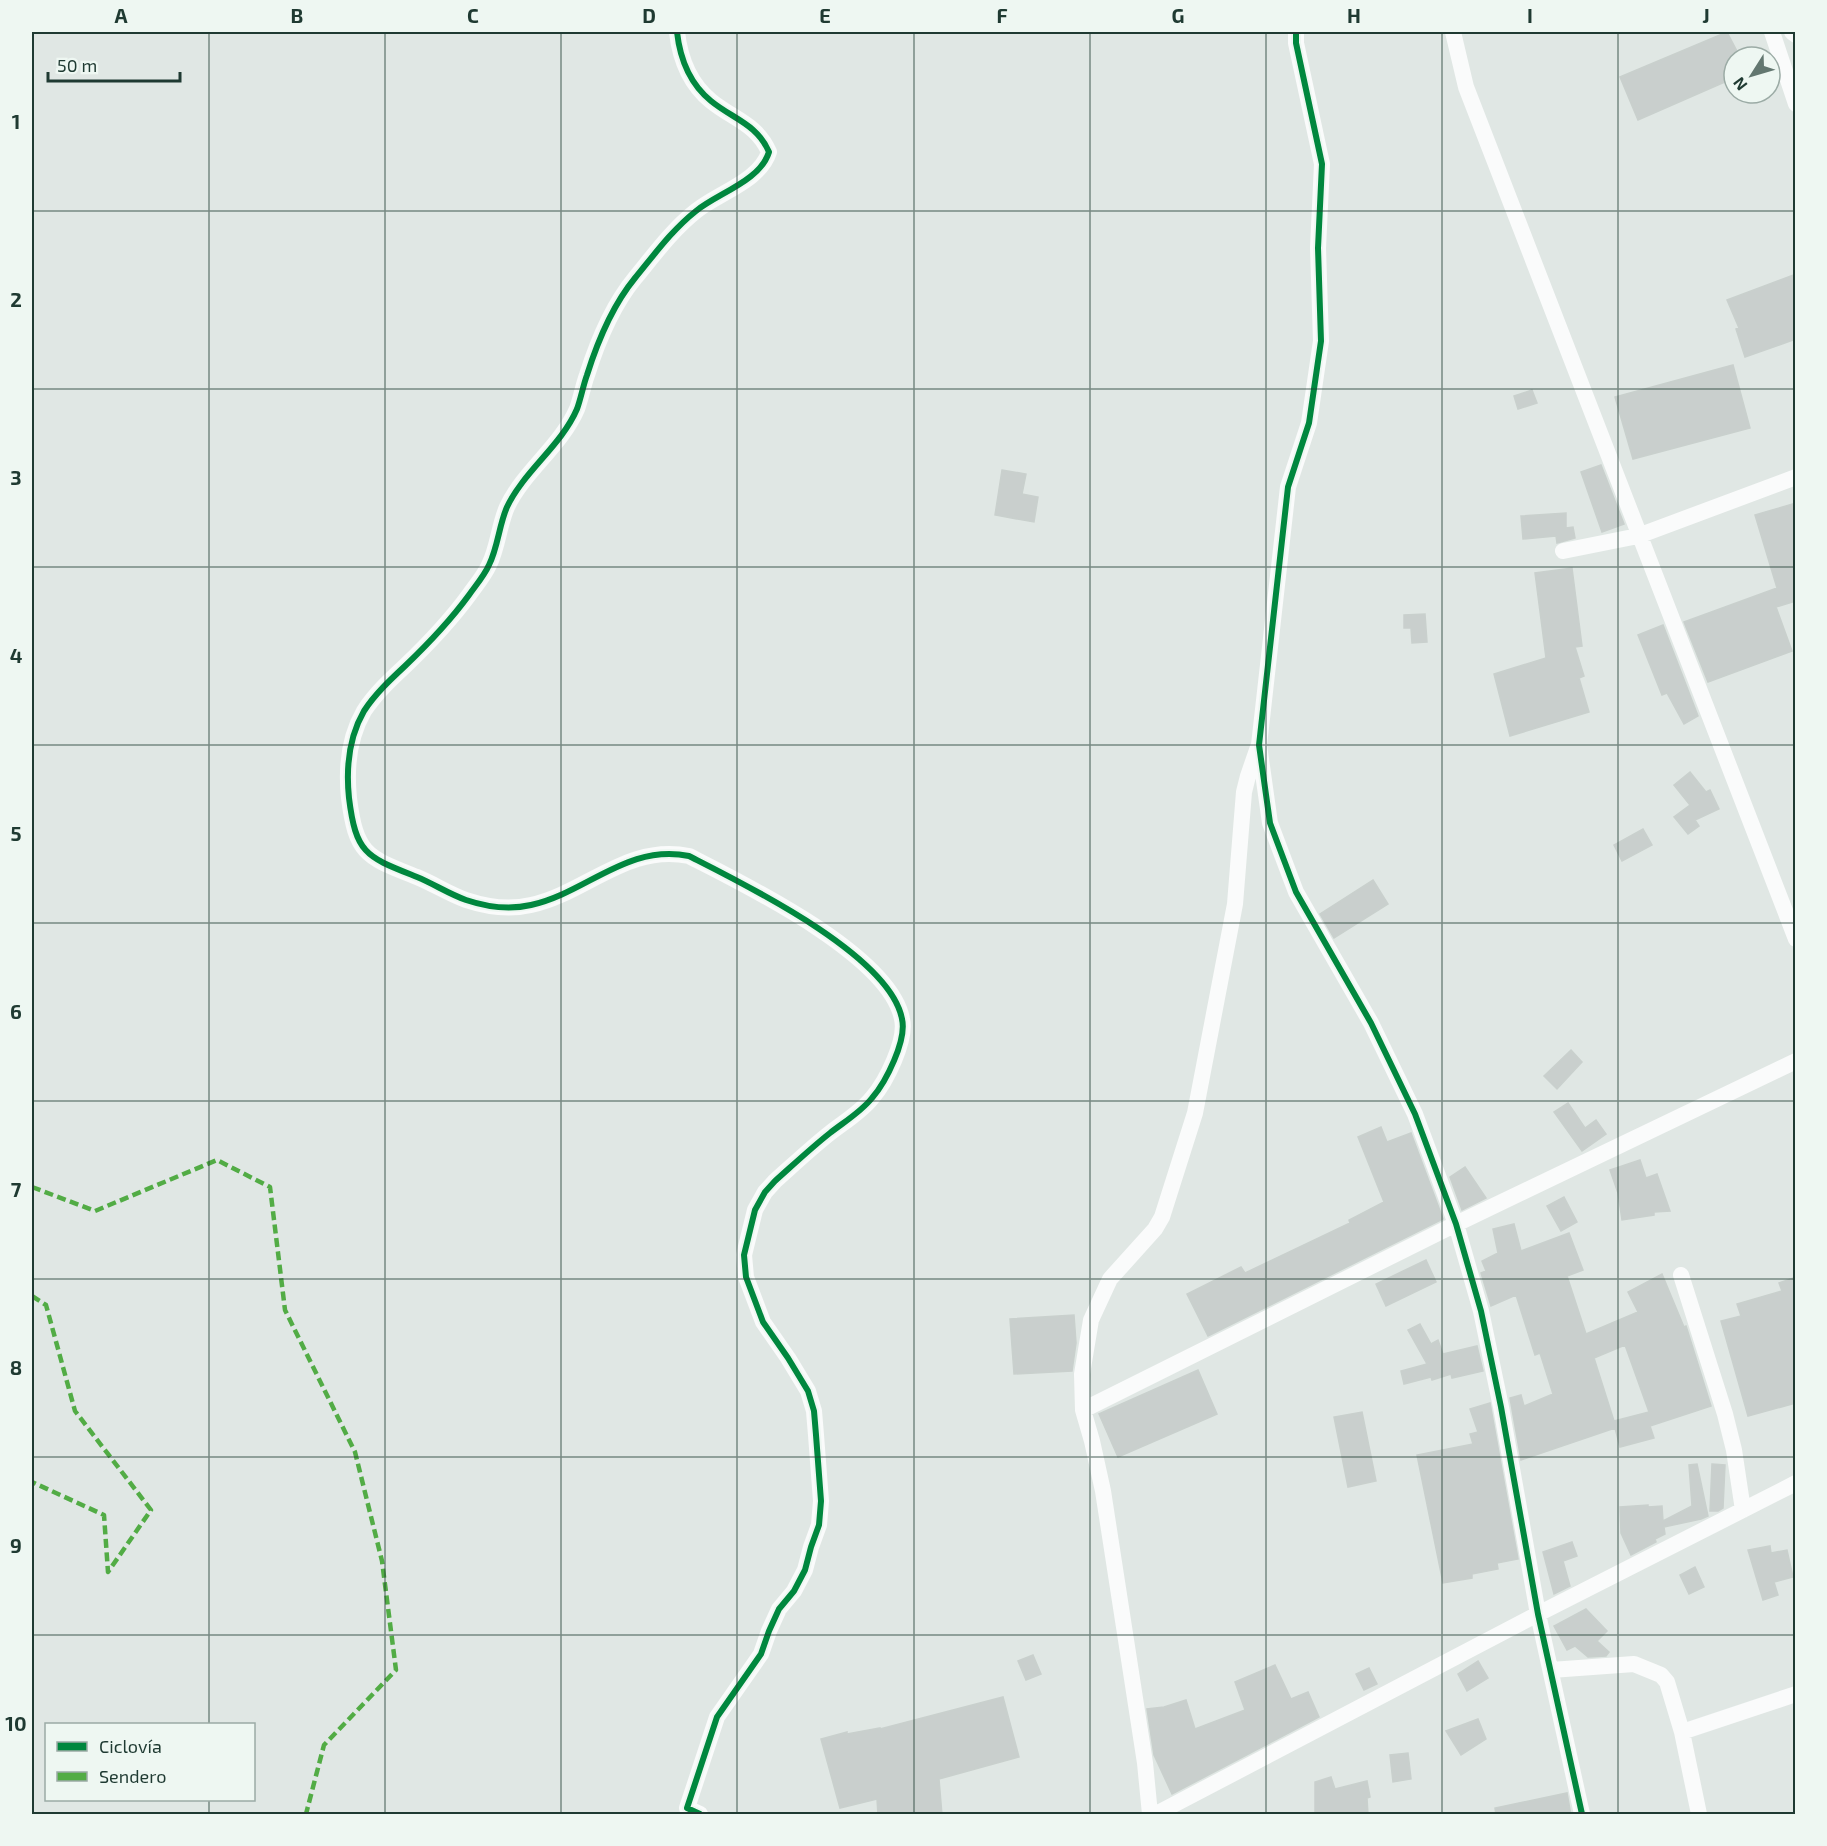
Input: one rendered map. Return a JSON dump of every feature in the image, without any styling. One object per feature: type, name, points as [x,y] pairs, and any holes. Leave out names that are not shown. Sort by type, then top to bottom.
[{"type":"street","points":[[677,32],[680,53],[686,70],[696,85],[711,100],[750,126],[765,142],[769,152],[767,160],[743,182],[698,209],[677,228],[633,280],[612,310],[587,374],[576,412],[507,507],[490,564],[456,614],[377,693],[363,712],[355,732],[346,772],[352,822],[359,843],[369,855],[385,865],[464,899],[487,906],[511,908],[534,904],[561,894],[605,870],[632,861],[658,855],[689,856],[770,897],[828,934],[880,980],[894,999],[903,1019],[902,1034],[894,1059],[885,1080],[872,1099],[775,1181],[765,1192],[755,1210],[744,1255],[746,1277],[763,1322],[808,1391],[814,1411],[820,1501],[819,1525],[806,1570],[794,1591],[779,1609],[761,1654],[717,1717],[691,1812]]},
{"type":"street","points":[[1150,1815],[1145,1763],[1103,1491],[1083,1410],[1082,1374],[1091,1320],[1110,1279],[1155,1229],[1162,1217],[1195,1113],[1235,904],[1244,792],[1259,745],[1288,487],[1309,423],[1320,341],[1318,248],[1322,164],[1296,43],[1296,32]]},
{"type":"street","points":[[1453,32],[1466,87],[1796,939]]},
{"type":"street","points":[[1772,32],[1796,104]]},
{"type":"street","points":[[1792,32],[1796,35]]},
{"type":"street","points":[[1563,551],[1638,536],[1796,477]]},
{"type":"street","points":[[1259,745],[1270,823],[1296,892],[1371,1023],[1415,1113],[1456,1224],[1481,1311],[1497,1385],[1538,1614],[1582,1815]]},
{"type":"street","points":[[1083,1410],[1456,1224],[1796,1061]]},
{"type":"street","points":[[1681,1275],[1725,1414],[1734,1450],[1743,1510]]},
{"type":"street","points":[[1156,1815],[1538,1614],[1796,1483]]},
{"type":"street","points":[[1551,1670],[1634,1664],[1661,1675],[1666,1682],[1682,1732],[1699,1815]]},
{"type":"street","points":[[1682,1732],[1777,1698],[1796,1694]]},
{"type":"building","points":[[1727,32],[1734,45],[1722,45],[1722,83],[1638,120],[1620,77]]},
{"type":"building","points":[[1796,274],[1796,339],[1745,357],[1736,329],[1739,328],[1727,300]]},
{"type":"building","points":[[1733,365],[1750,428],[1633,459],[1615,397]]},
{"type":"building","points":[[1532,390],[1537,403],[1518,409],[1514,396]]},
{"type":"building","points":[[1601,465],[1624,524],[1602,532],[1581,472]]},
{"type":"building","points":[[1002,470],[1026,474],[1022,494],[1038,497],[1034,522],[995,515]]},
{"type":"building","points":[[1796,503],[1796,601],[1776,607],[1792,651],[1708,682],[1684,622],[1777,588],[1755,515]]},
{"type":"building","points":[[1566,513],[1566,528],[1573,527],[1575,538],[1557,543],[1556,536],[1523,539],[1521,516]]},
{"type":"building","points":[[1572,568],[1582,646],[1575,647],[1584,676],[1579,678],[1589,712],[1510,736],[1494,674],[1546,658],[1535,573]]},
{"type":"building","points":[[1425,614],[1427,642],[1412,643],[1411,628],[1404,628],[1404,615]]},
{"type":"building","points":[[1663,625],[1698,716],[1684,724],[1667,693],[1662,695],[1638,635]]},
{"type":"building","points":[[1690,772],[1706,792],[1710,790],[1719,809],[1695,820],[1699,826],[1688,834],[1674,817],[1690,805],[1674,785]]},
{"type":"building","points":[[1643,829],[1652,845],[1622,861],[1614,845]]},
{"type":"building","points":[[1373,880],[1388,904],[1334,938],[1320,914]]},
{"type":"building","points":[[1571,1050],[1582,1062],[1557,1089],[1544,1076]]},
{"type":"building","points":[[1568,1103],[1585,1128],[1596,1120],[1606,1134],[1582,1151],[1554,1112]]},
{"type":"building","points":[[1381,1127],[1387,1142],[1411,1133],[1443,1219],[1208,1336],[1187,1294],[1241,1267],[1245,1273],[1350,1223],[1349,1220],[1384,1202],[1358,1137]]},
{"type":"building","points":[[1640,1160],[1646,1178],[1657,1174],[1670,1211],[1654,1212],[1654,1215],[1622,1220],[1618,1193],[1610,1170]]},
{"type":"building","points":[[1465,1167],[1486,1198],[1462,1210],[1450,1177]]},
{"type":"building","points":[[1564,1197],[1577,1222],[1561,1231],[1547,1206]]},
{"type":"building","points":[[1514,1224],[1521,1251],[1569,1233],[1583,1270],[1567,1276],[1586,1334],[1638,1312],[1628,1292],[1662,1274],[1684,1327],[1686,1326],[1711,1406],[1650,1426],[1654,1438],[1620,1447],[1615,1428],[1521,1460],[1510,1398],[1521,1395],[1524,1406],[1553,1394],[1540,1353],[1535,1355],[1516,1295],[1491,1306],[1481,1273],[1486,1271],[1482,1261],[1498,1253],[1493,1229]],"holes":[[[1625,1345],[1649,1412],[1614,1421],[1594,1358]]]},
{"type":"building","points":[[1426,1260],[1436,1282],[1386,1306],[1376,1284]]},
{"type":"building","points":[[1796,1277],[1796,1403],[1748,1416],[1721,1321],[1741,1316],[1737,1304],[1782,1291],[1779,1283]]},
{"type":"building","points":[[1074,1315],[1076,1343],[1072,1371],[1014,1374],[1010,1319]]},
{"type":"building","points":[[1420,1324],[1431,1344],[1438,1340],[1443,1354],[1477,1346],[1483,1371],[1452,1378],[1451,1374],[1432,1380],[1431,1377],[1404,1384],[1401,1371],[1427,1364],[1408,1330]]},
{"type":"building","points":[[1198,1370],[1217,1414],[1118,1457],[1099,1414]]},
{"type":"building","points":[[1490,1403],[1518,1559],[1497,1563],[1498,1569],[1472,1574],[1472,1578],[1443,1583],[1417,1455],[1473,1444],[1470,1434],[1478,1432],[1470,1409]]},
{"type":"building","points":[[1362,1412],[1376,1481],[1348,1487],[1334,1417]]},
{"type":"building","points":[[1697,1464],[1708,1516],[1664,1527],[1665,1534],[1655,1539],[1656,1542],[1631,1555],[1621,1533],[1620,1507],[1662,1506],[1663,1521],[1692,1506],[1689,1465]]},
{"type":"building","points":[[1712,1464],[1725,1465],[1723,1508],[1718,1511],[1710,1511]]},
{"type":"building","points":[[1572,1542],[1577,1556],[1563,1561],[1570,1586],[1554,1594],[1543,1552]]},
{"type":"building","points":[[1770,1546],[1771,1553],[1787,1550],[1793,1577],[1774,1582],[1778,1595],[1763,1600],[1748,1550]]},
{"type":"building","points":[[1695,1567],[1704,1587],[1689,1594],[1680,1575]]},
{"type":"building","points":[[1586,1609],[1607,1631],[1597,1641],[1609,1652],[1606,1656],[1588,1657],[1575,1646],[1567,1650],[1554,1626]]},
{"type":"building","points":[[1033,1655],[1041,1674],[1026,1680],[1018,1661]]},
{"type":"building","points":[[1478,1661],[1488,1678],[1467,1691],[1458,1674]]},
{"type":"building","points":[[1275,1665],[1291,1699],[1308,1692],[1319,1717],[1172,1794],[1154,1755],[1147,1709],[1164,1707],[1186,1700],[1195,1729],[1245,1710],[1235,1682]]},
{"type":"building","points":[[1369,1668],[1377,1684],[1364,1690],[1356,1674]]},
{"type":"building","points":[[1003,1697],[1019,1757],[939,1779],[942,1815],[878,1815],[877,1799],[840,1808],[821,1739],[847,1732],[847,1734],[880,1729]]},
{"type":"building","points":[[1478,1719],[1486,1739],[1461,1755],[1446,1731]]},
{"type":"building","points":[[1408,1753],[1411,1779],[1393,1782],[1390,1755]]},
{"type":"building","points":[[1331,1777],[1335,1789],[1367,1781],[1370,1797],[1367,1798],[1368,1815],[1315,1815],[1315,1782]]},
{"type":"building","points":[[1567,1793],[1571,1815],[1496,1815],[1495,1808]]},
{"type":"marked path","points":[[32,1187],[95,1211],[217,1160],[270,1187],[285,1310],[355,1452],[382,1561],[396,1670],[324,1745],[306,1814]]},
{"type":"marked path","points":[[32,1296],[46,1305],[75,1411],[151,1510],[108,1572],[104,1515],[32,1482]]},
{"type":"cycle path","points":[[677,32],[683,61],[691,78],[703,94],[751,128],[769,152],[764,162],[748,179],[705,204],[679,226],[627,289],[601,336],[577,409],[570,422],[514,494],[507,507],[485,573],[462,605],[383,687],[364,711],[352,742],[348,776],[352,817],[360,843],[367,851],[386,864],[460,898],[490,906],[523,907],[551,899],[608,871],[646,856],[667,854],[689,856],[777,903],[844,947],[871,970],[892,995],[902,1019],[903,1028],[898,1049],[878,1091],[863,1108],[775,1181],[765,1192],[755,1210],[744,1255],[746,1277],[763,1322],[808,1391],[814,1411],[821,1501],[819,1525],[805,1570],[794,1591],[779,1609],[761,1654],[717,1717],[687,1808],[700,1814]]},
{"type":"cycle path","points":[[1296,32],[1296,43],[1322,164],[1318,248],[1321,341],[1309,423],[1288,487],[1259,745],[1270,823],[1296,892],[1371,1023],[1415,1114],[1456,1224],[1481,1311],[1501,1407],[1538,1614],[1582,1814]]}]
